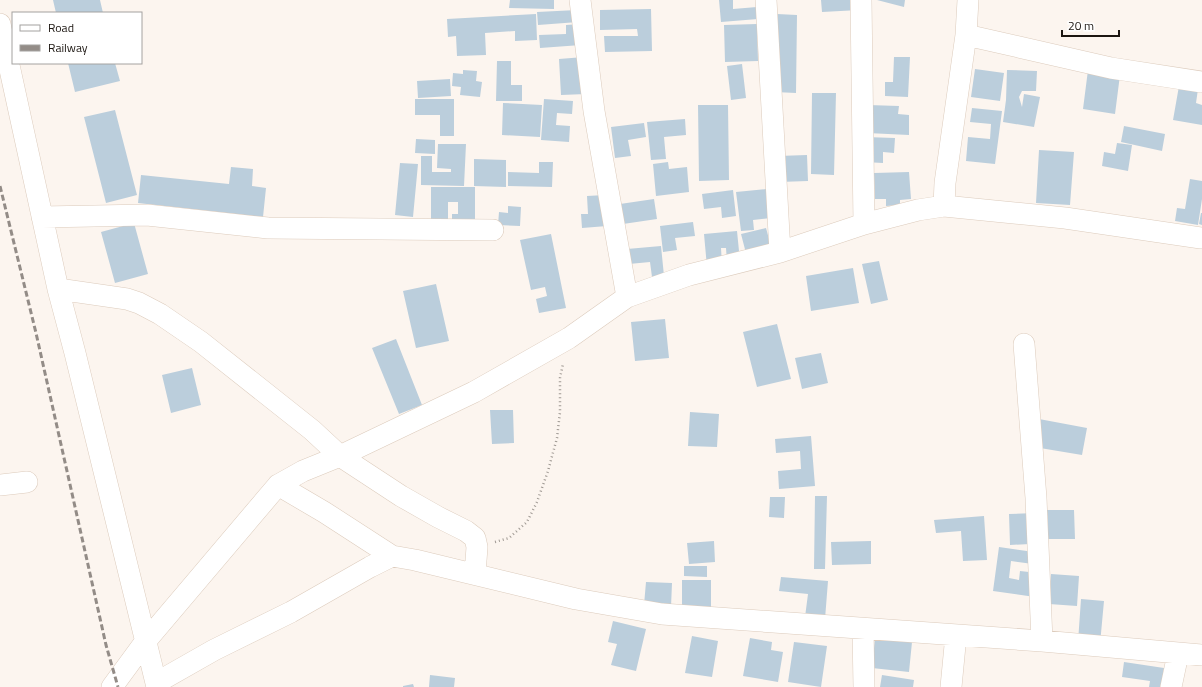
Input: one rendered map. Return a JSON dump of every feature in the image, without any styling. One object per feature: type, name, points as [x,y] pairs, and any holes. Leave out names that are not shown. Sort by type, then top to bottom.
[{"type":"street","points":[[580,0],[594,111],[627,296]]},
{"type":"street","points":[[766,0],[780,252]]},
{"type":"street","points":[[861,0],[864,224]]},
{"type":"street","points":[[944,206],[945,183],[966,35],[968,0]]},
{"type":"street","points":[[0,24],[58,289],[145,642],[157,685],[214,650],[291,612],[392,556]]},
{"type":"street","points":[[966,35],[1111,68],[1202,82]]},
{"type":"street","points":[[112,687],[145,642],[278,485],[303,471],[340,456],[474,392],[569,338],[627,296],[689,275],[780,252],[864,224],[918,210],[944,206],[1065,218],[1201,238]]},
{"type":"street","points":[[42,217],[147,215],[268,228],[494,230]]},
{"type":"street","points":[[58,289],[127,299],[139,303],[160,314],[201,342],[312,430],[340,456],[401,496],[466,531],[475,538],[477,547],[475,574]]},
{"type":"street","points":[[1024,344],[1036,498],[1042,641]]},
{"type":"street","points":[[0,485],[27,482]]},
{"type":"street","points":[[278,485],[324,512],[392,556],[475,574],[576,599],[662,614],[1042,641],[1202,655]]},
{"type":"street","points":[[863,628],[864,687]]},
{"type":"street","points":[[951,687],[956,635]]},
{"type":"street","points":[[1171,687],[1178,654]]},
{"type":"path","points":[[477,547],[509,538],[527,522],[537,502],[548,471],[557,438],[560,412],[560,378],[569,338]]},
{"type":"building","points":[[53,0],[100,0],[103,12],[56,12]]},
{"type":"building","points":[[510,0],[554,0],[554,9],[509,8]]},
{"type":"building","points":[[719,0],[733,0],[733,9],[757,7],[758,19],[721,22]]},
{"type":"building","points":[[821,0],[859,0],[859,10],[822,12]]},
{"type":"building","points":[[877,0],[905,0],[904,7]]},
{"type":"building","points":[[651,9],[652,51],[605,52],[604,36],[638,36],[637,29],[600,30],[600,10]]},
{"type":"building","points":[[577,10],[578,22],[538,25],[537,12]]},
{"type":"building","points":[[536,14],[537,40],[515,41],[515,31],[485,33],[486,55],[457,56],[456,36],[448,37],[447,19]]},
{"type":"building","points":[[777,14],[797,15],[796,93],[775,92]]},
{"type":"building","points":[[580,24],[581,45],[540,48],[539,35],[566,34],[566,25]]},
{"type":"building","points":[[757,24],[758,61],[725,62],[724,25]]},
{"type":"building","points":[[584,57],[586,94],[561,95],[559,59]]},
{"type":"building","points":[[894,57],[910,57],[908,97],[885,96],[885,82],[893,82]]},
{"type":"building","points":[[497,61],[511,61],[511,85],[522,85],[522,101],[496,101]]},
{"type":"building","points":[[68,64],[115,64],[120,81],[75,92]]},
{"type":"building","points":[[742,64],[746,98],[731,100],[727,66]]},
{"type":"building","points":[[975,69],[1004,73],[1000,101],[971,97]]},
{"type":"building","points":[[463,70],[477,71],[476,81],[482,82],[480,97],[460,95],[461,87],[452,86],[453,73],[463,74]]},
{"type":"building","points":[[1007,70],[1037,71],[1036,91],[1022,91],[1019,97],[1022,107],[1024,94],[1040,97],[1034,127],[1003,122],[1006,100]]},
{"type":"building","points":[[1088,70],[1120,75],[1115,114],[1083,109]]},
{"type":"building","points":[[450,79],[451,96],[418,98],[417,81]]},
{"type":"building","points":[[1179,86],[1198,89],[1196,103],[1202,105],[1202,125],[1173,120]]},
{"type":"building","points":[[812,93],[836,93],[834,175],[811,174]]},
{"type":"building","points":[[415,99],[454,99],[454,136],[440,136],[440,115],[415,115]]},
{"type":"building","points":[[544,99],[573,101],[572,114],[557,113],[556,125],[570,126],[569,142],[541,140]]},
{"type":"building","points":[[503,103],[542,105],[540,137],[502,135]]},
{"type":"building","points":[[698,105],[728,105],[729,180],[699,181]]},
{"type":"building","points":[[868,105],[899,106],[898,114],[909,115],[909,135],[867,133]]},
{"type":"building","points":[[972,108],[1002,111],[995,164],[966,161],[968,137],[990,139],[991,124],[970,122]]},
{"type":"building","points":[[115,110],[137,195],[106,203],[84,117]]},
{"type":"building","points":[[685,119],[686,135],[664,137],[666,159],[651,160],[647,122]]},
{"type":"building","points":[[644,123],[646,137],[628,140],[631,156],[615,158],[611,127]]},
{"type":"building","points":[[1124,126],[1165,134],[1162,151],[1121,142]]},
{"type":"building","points":[[865,137],[895,138],[894,153],[883,152],[883,163],[864,162]]},
{"type":"building","points":[[416,139],[435,140],[435,154],[415,153]]},
{"type":"building","points":[[1117,143],[1132,145],[1128,171],[1102,166],[1104,152],[1115,154]]},
{"type":"building","points":[[438,144],[466,144],[464,186],[421,185],[421,156],[432,156],[432,172],[451,172],[451,169],[437,168]]},
{"type":"building","points":[[1039,150],[1074,152],[1070,205],[1036,203]]},
{"type":"building","points":[[807,155],[808,181],[779,182],[778,156]]},
{"type":"building","points":[[474,159],[506,160],[506,187],[474,186]]},
{"type":"building","points":[[539,162],[553,162],[552,187],[508,186],[508,172],[539,173]]},
{"type":"building","points":[[668,162],[669,169],[687,167],[689,192],[656,196],[653,164]]},
{"type":"building","points":[[400,163],[418,164],[413,217],[395,215]]},
{"type":"building","points":[[231,167],[253,169],[252,186],[266,188],[263,217],[138,203],[141,175],[229,184]]},
{"type":"building","points":[[909,172],[911,199],[900,200],[900,205],[886,206],[886,199],[875,199],[874,173]]},
{"type":"building","points":[[1190,179],[1202,181],[1202,199],[1198,225],[1175,221],[1177,208],[1185,209]]},
{"type":"building","points":[[431,187],[475,187],[475,227],[452,227],[452,214],[458,214],[458,202],[448,202],[448,227],[431,227]]},
{"type":"building","points":[[767,189],[771,218],[753,220],[754,230],[741,231],[736,192]]},
{"type":"building","points":[[733,190],[736,216],[722,218],[721,207],[704,209],[702,194]]},
{"type":"building","points":[[605,195],[607,226],[582,228],[581,214],[588,214],[587,196]]},
{"type":"building","points":[[654,199],[657,219],[623,224],[620,204]]},
{"type":"building","points":[[508,206],[521,207],[520,226],[498,225],[499,212],[508,213]]},
{"type":"building","points":[[1202,213],[1202,225],[1199,224]]},
{"type":"building","points":[[693,222],[695,236],[675,238],[677,250],[663,252],[660,226]]},
{"type":"building","points":[[134,223],[148,274],[115,283],[101,232]]},
{"type":"building","points":[[766,228],[772,250],[747,257],[741,234]]},
{"type":"building","points":[[737,231],[740,261],[727,262],[726,248],[721,248],[722,265],[707,267],[704,234]]},
{"type":"building","points":[[551,234],[566,308],[539,313],[536,299],[547,296],[545,287],[531,290],[520,240]]},
{"type":"building","points":[[661,246],[664,276],[652,277],[650,262],[629,264],[627,249]]},
{"type":"building","points":[[879,261],[888,300],[871,304],[862,264]]},
{"type":"building","points":[[853,268],[859,303],[811,311],[806,276]]},
{"type":"building","points":[[436,284],[449,341],[416,348],[403,291]]},
{"type":"building","points":[[665,319],[669,358],[635,361],[631,322]]},
{"type":"building","points":[[777,324],[791,379],[757,387],[743,332]]},
{"type":"building","points":[[396,339],[422,405],[399,414],[372,348]]},
{"type":"building","points":[[821,353],[828,383],[802,389],[795,358]]},
{"type":"building","points":[[192,368],[201,405],[171,413],[162,375]]},
{"type":"building","points":[[490,410],[513,410],[514,443],[492,444]]},
{"type":"building","points":[[690,412],[719,414],[717,447],[688,446]]},
{"type":"building","points":[[1039,419],[1087,428],[1082,455],[1034,447]]},
{"type":"building","points":[[811,436],[815,486],[779,489],[778,471],[801,469],[800,451],[776,453],[775,439]]},
{"type":"building","points":[[815,496],[827,496],[825,569],[814,569]]},
{"type":"building","points":[[770,497],[785,497],[784,518],[769,517]]},
{"type":"building","points":[[1047,510],[1074,510],[1075,539],[1048,539]]},
{"type":"building","points":[[1036,513],[1030,544],[1010,545],[1009,514]]},
{"type":"building","points":[[984,516],[987,560],[963,561],[961,531],[936,533],[934,520]]},
{"type":"building","points":[[714,541],[715,562],[689,564],[687,543]]},
{"type":"building","points":[[871,541],[871,564],[832,565],[831,542]]},
{"type":"building","points":[[999,547],[1034,552],[1033,564],[1011,561],[1009,578],[1019,580],[1020,571],[1038,573],[1035,597],[993,591]]},
{"type":"building","points":[[684,566],[707,566],[707,577],[684,576]]},
{"type":"building","points":[[1051,574],[1079,576],[1077,606],[1049,604]]},
{"type":"building","points":[[781,577],[828,581],[825,619],[805,617],[808,594],[779,591]]},
{"type":"building","points":[[682,580],[711,580],[711,611],[682,610]]},
{"type":"building","points":[[646,582],[672,583],[671,607],[644,605]]},
{"type":"building","points":[[1081,599],[1104,601],[1100,644],[1078,642]]},
{"type":"building","points":[[613,621],[646,629],[636,671],[611,665],[617,644],[608,642]]},
{"type":"building","points":[[692,636],[718,641],[712,677],[685,673]]},
{"type":"building","points":[[750,638],[772,642],[771,650],[783,652],[778,682],[743,676]]},
{"type":"building","points":[[875,638],[912,642],[909,672],[872,668]]},
{"type":"building","points":[[794,642],[827,646],[821,687],[788,682]]},
{"type":"building","points":[[1124,662],[1164,668],[1161,687],[1149,687],[1150,681],[1122,677]]},
{"type":"building","points":[[430,675],[455,678],[454,687],[429,687]]},
{"type":"building","points":[[882,675],[914,680],[913,687],[880,687]]},
{"type":"building","points":[[413,684],[414,687],[403,687],[403,686]]},
{"type":"railway","points":[[0,186],[36,333],[106,645],[118,687]]}]
